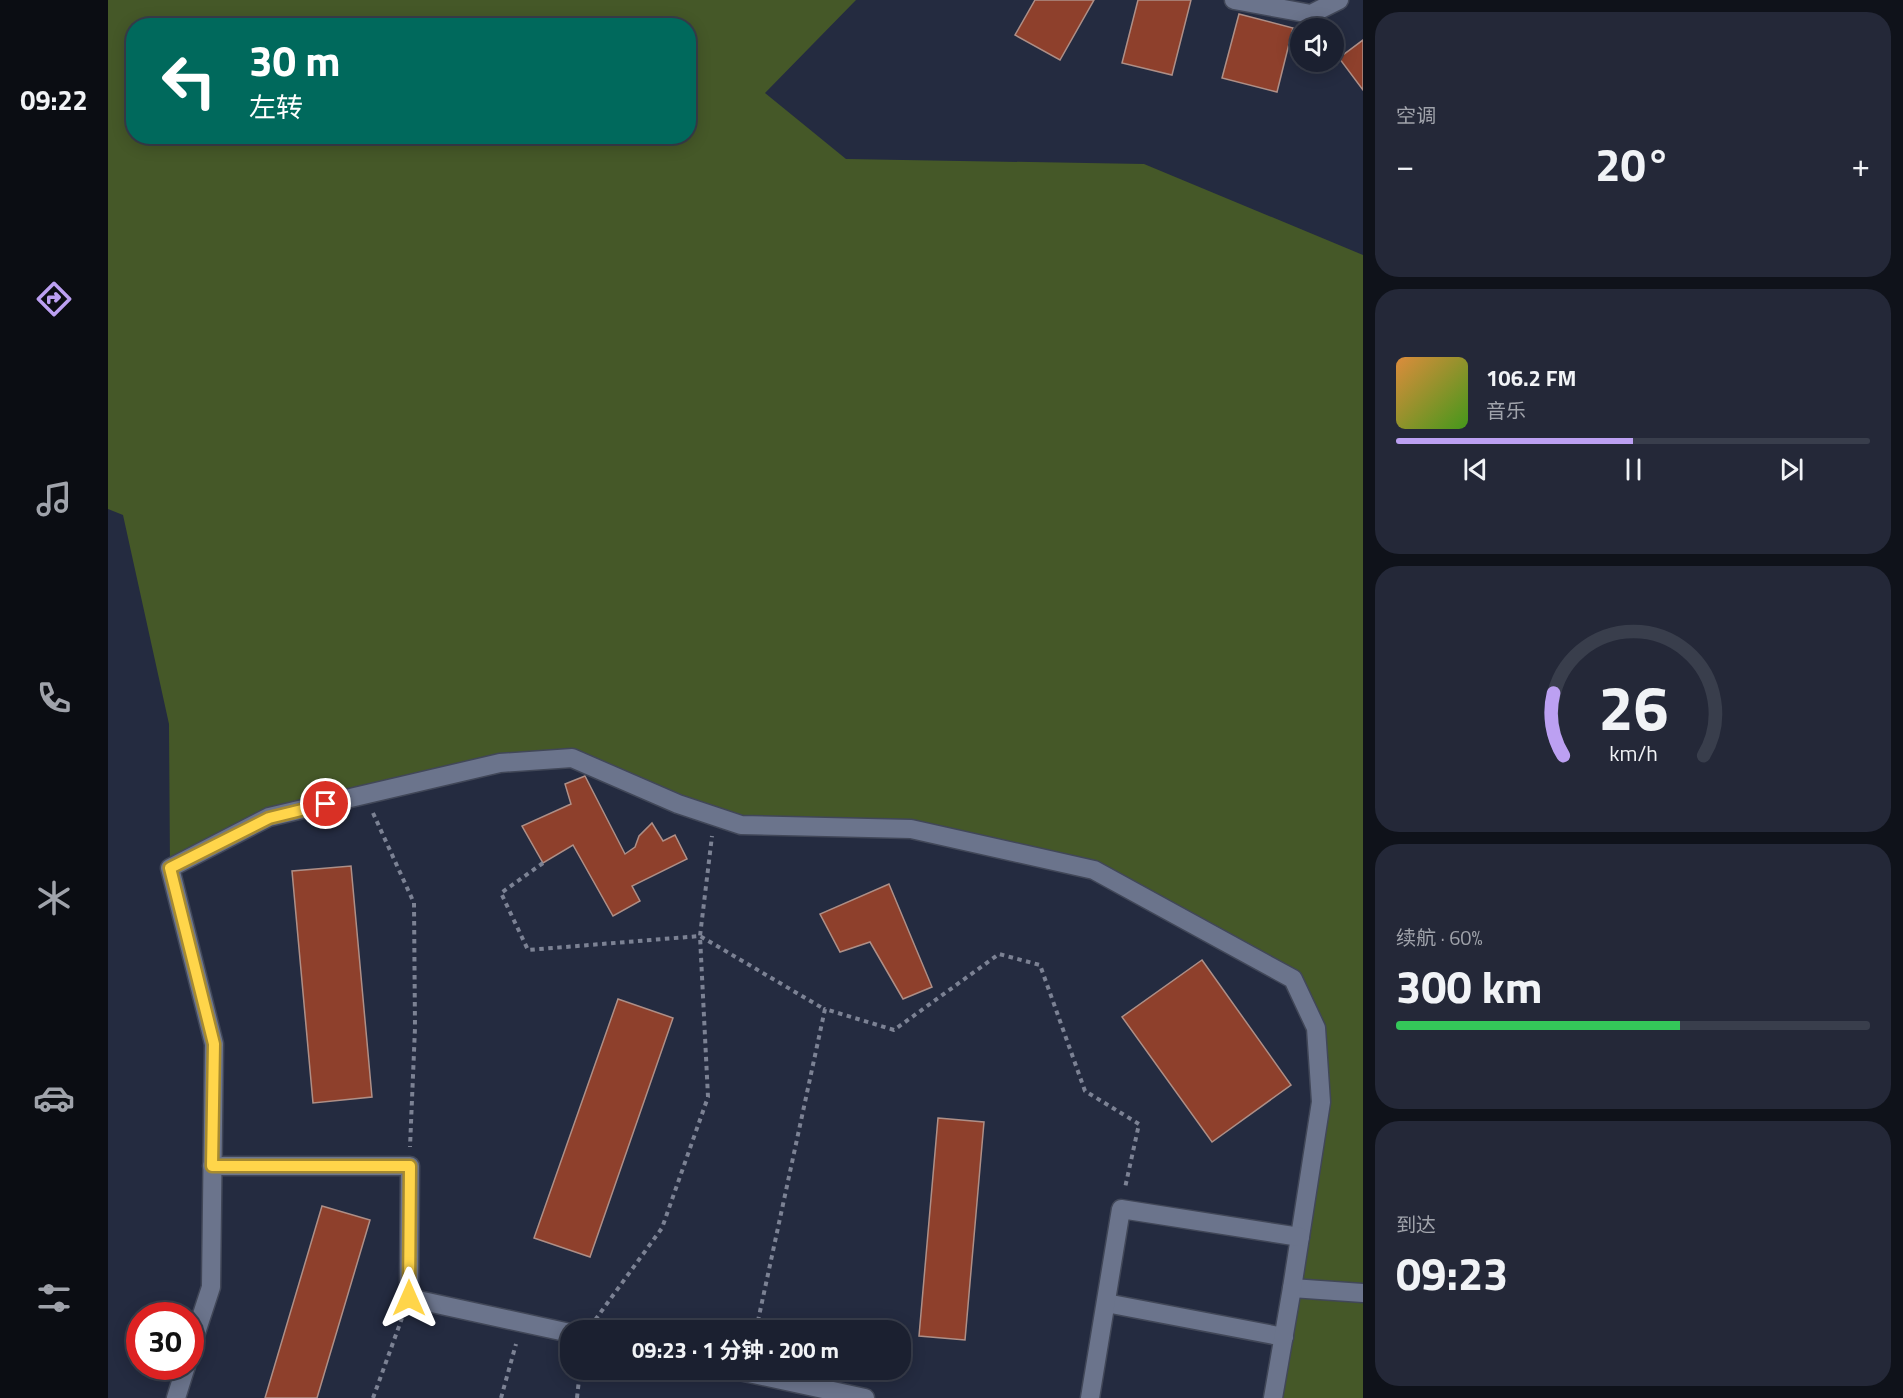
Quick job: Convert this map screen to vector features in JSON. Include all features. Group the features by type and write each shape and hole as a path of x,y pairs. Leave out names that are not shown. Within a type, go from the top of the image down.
{"street":[{"path":"1234,0 1311,15 1339,0"},
{"path":"204,1308 211,1287 214,1044 170,868 269,818 500,763 572,758 678,804 741,825 911,829 1094,870 1293,979 1316,1028 1321,1102 1273,1398"},
{"path":"212,1166 410,1166 409,1298 560,1331"},
{"path":"1090,1398 1121,1209 1300,1237"},
{"path":"1292,1288 1363,1293"},
{"path":"1106,1303 1284,1337"},
{"path":"176,1398 182,1380"},
{"path":"781,1380 865,1398"}],"path":[{"path":"364,795 414,903 415,1028 410,1166"},
{"path":"595,1320 662,1228 708,1098 700,936 714,816"},
{"path":"543,862 501,893 528,950 700,936 825,1009 894,1030 999,954 1040,965 1084,1091 1139,1124 1121,1209"},
{"path":"758,1320 825,1009"},
{"path":"374,1398 409,1298"},
{"path":"501,1398 523,1323"},
{"path":"577,1398 579,1380"}],"green space":[{"path":"108,0 856,0 765,93 846,159 1144,164 1363,255 1363,1398 1273,1398 1321,1102 1316,1028 1293,979 1094,870 911,829 741,825 572,758 269,817 170,868 169,724 123,515 108,509"}],"building":[{"path":"1035,0 1094,0 1060,60 1015,35"},
{"path":"1138,0 1191,0 1172,75 1122,63"},
{"path":"1239,14 1290,27 1290,40 1277,92 1222,78"},
{"path":"1363,40 1363,90 1344,65 1344,54"},
{"path":"585,776 625,854 635,847 639,836 652,823 663,841 675,835 687,859 632,886 640,901 613,916 573,845 543,863 522,826 571,804 565,784"},
{"path":"351,866 372,1097 313,1103 292,871"},
{"path":"889,884 932,987 903,999 870,942 840,952 820,914"},
{"path":"1202,960 1291,1085 1212,1142 1122,1017"},
{"path":"618,999 673,1018 590,1257 534,1238"},
{"path":"938,1118 984,1122 965,1340 919,1336"},
{"path":"322,1206 370,1220 317,1398 265,1398"}],"route":[{"path":"326,804 269,818 170,868 214,1044 212,1166 410,1166 409,1298"}]}
